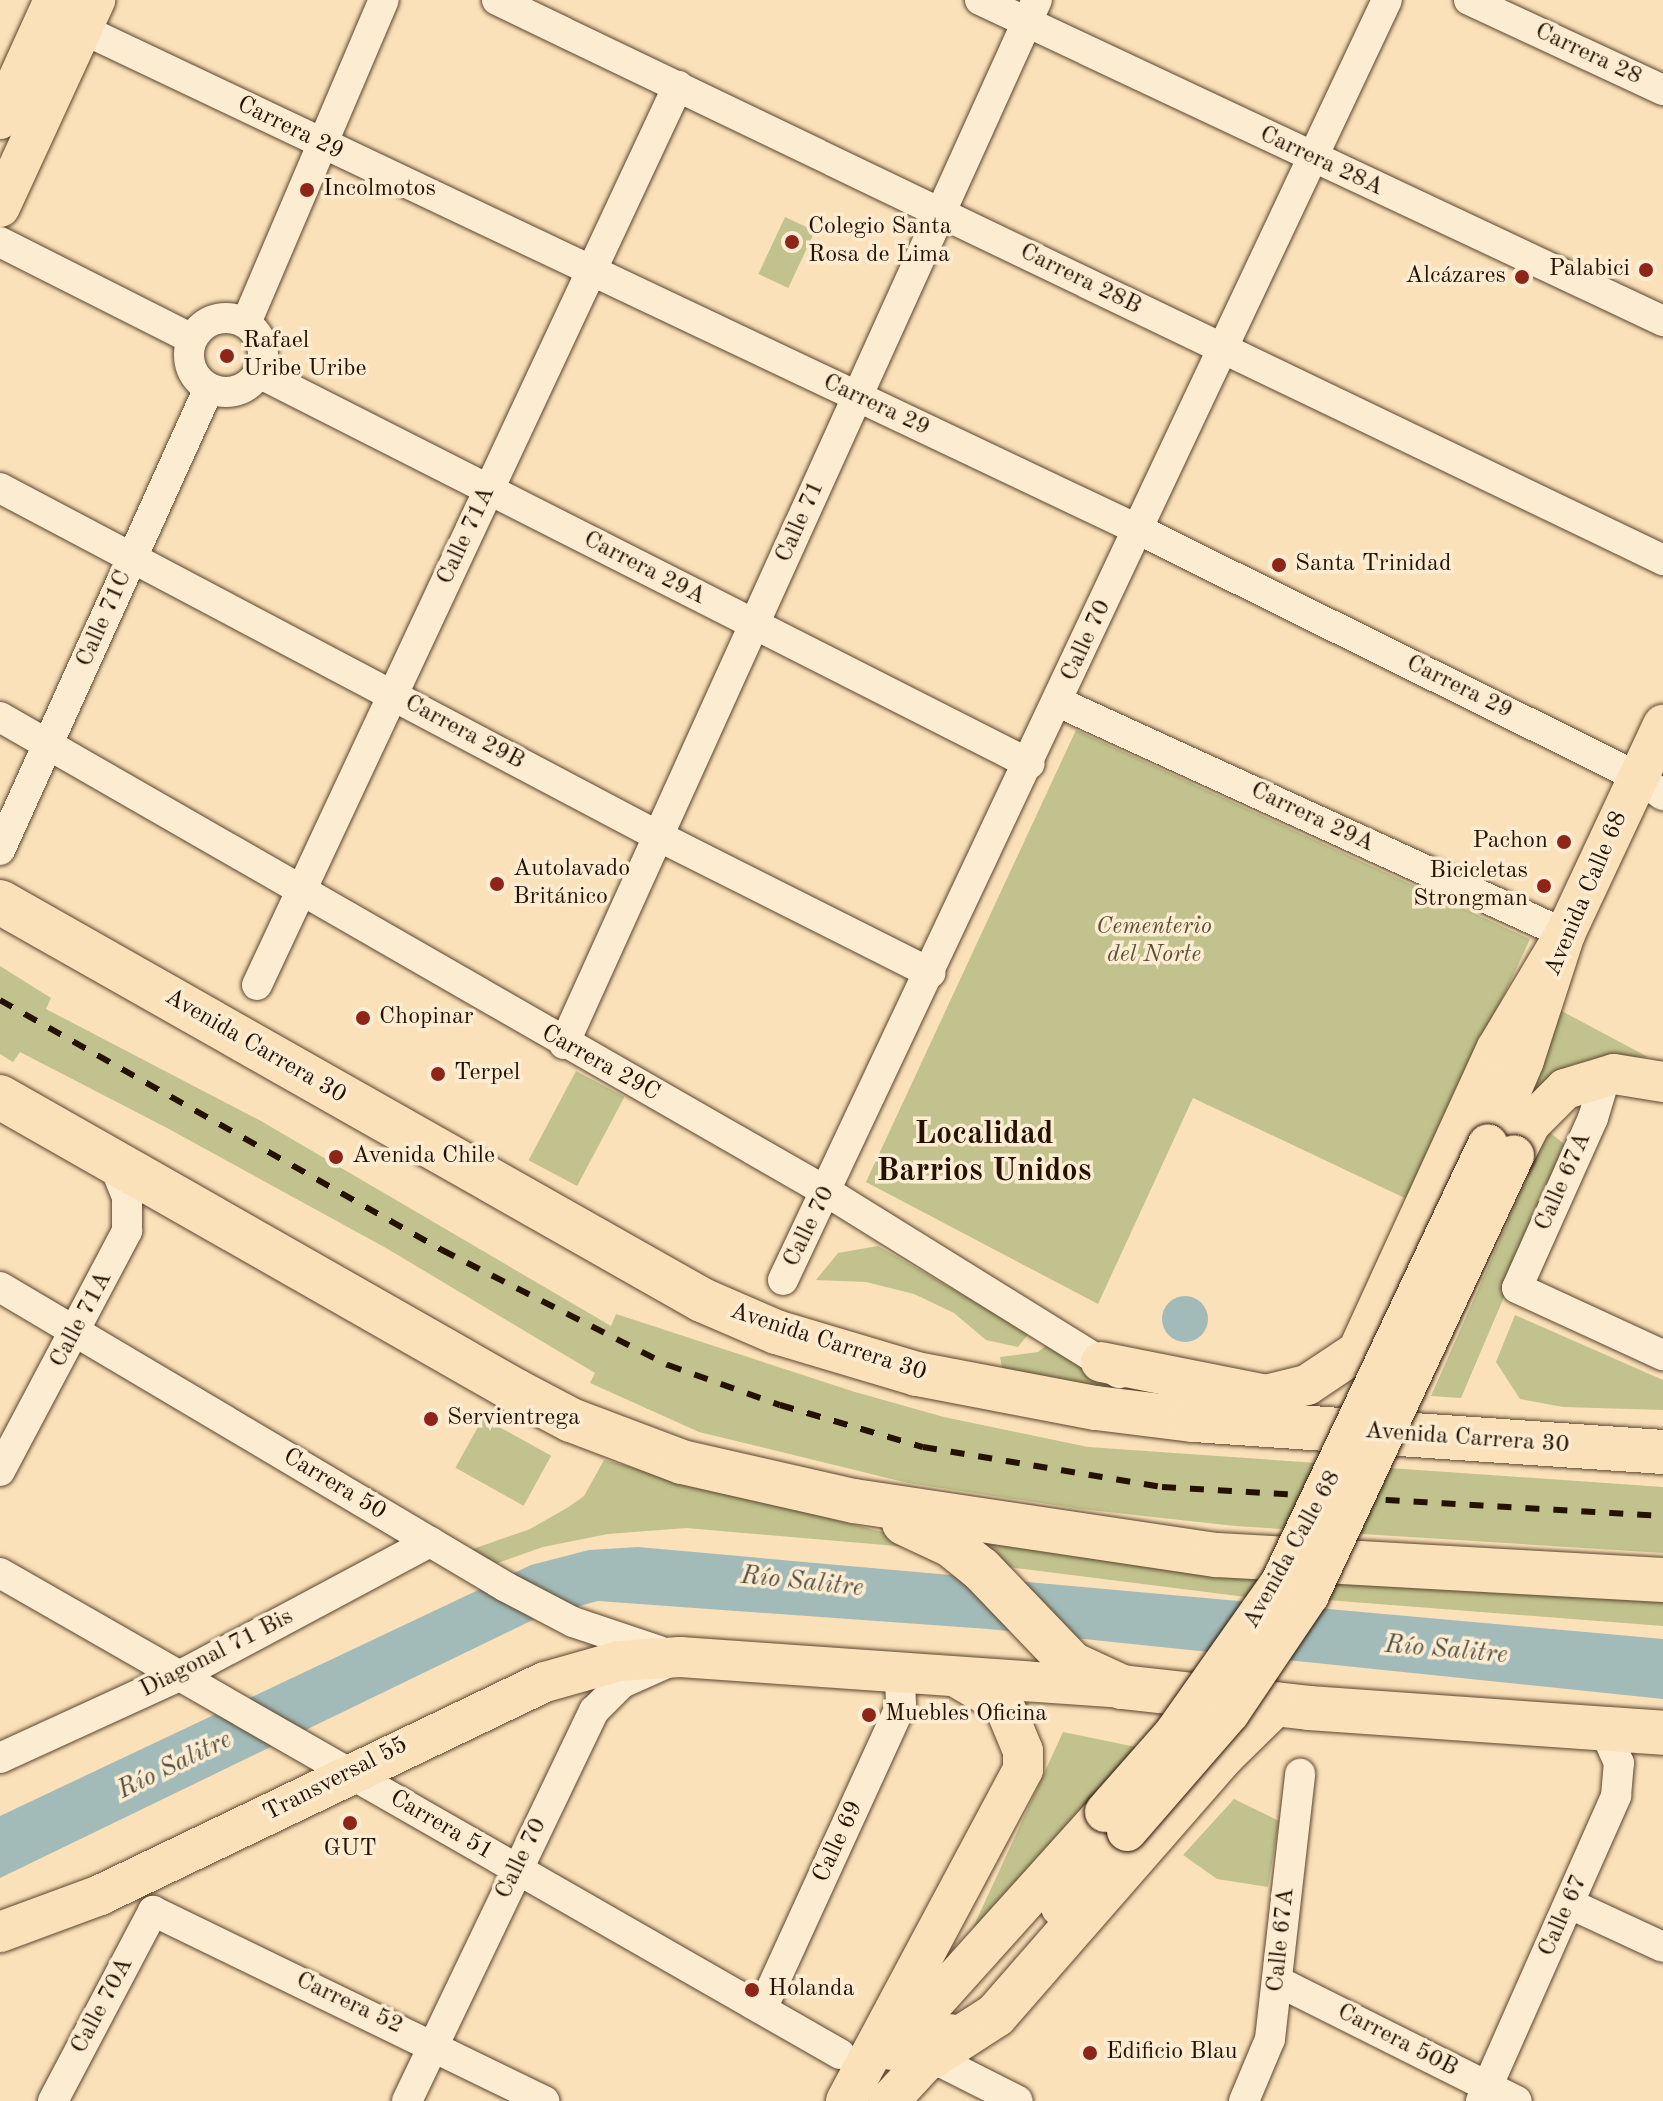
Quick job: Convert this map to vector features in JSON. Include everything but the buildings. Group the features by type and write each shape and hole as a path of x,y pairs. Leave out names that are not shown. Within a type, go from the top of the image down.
{"highway":[{"name":"Avenida Carrera 30","path":"0,902 724,1311 917,1374 1020,1396 1194,1420 1663,1452"},
{"path":"0,1097 571,1420 682,1462 854,1501 1217,1555 1663,1580"},
{"path":"854,1501 933,1535 981,1569 1058,1652 1089,1675 1122,1687 1275,1704 1663,1733"},
{"path":"931,2057 996,2015 1222,1756 1275,1704"}],"main road":[{"path":"0,119 63,7"},
{"path":"0,207 63,7"},
{"name":"Avenida Calle 68","path":"889,2101 931,2057 1116,1822 1281,1582 1511,1141 1524,1060 1565,934 1650,786 1663,725"},
{"path":"1101,1362 1266,1395 1307,1385 1350,1359 1368,1336 1497,1048 1565,934"},
{"path":"1511,1141 1565,1089 1606,1075 1637,1074 1663,1082"},
{"path":"680,1657 1122,1687"},
{"name":"Transversal 55","path":"0,1932 89,1900 338,1767 564,1675 619,1661 680,1657"},
{"path":"846,2101 1023,1769 1023,1751 1004,1705 947,1673"},
{"name":"Avenida Calle 68","path":"846,2101 1116,1822"}],"street":[{"path":"246,323 384,0"},
{"name":"Carrera 28B","path":"497,0 534,8 678,86 1663,560"},
{"name":"Carrera 28A","path":"980,0 1032,11 1312,159 1663,321"},
{"name":"Calle 70","path":"783,1280 1030,764 1387,0"},
{"name":"Carrera 28","path":"1469,0 1663,90"},
{"name":"Carrera 29","path":"63,7 320,144 1139,530 1650,786"},
{"name":"Calle 71","path":"564,1044 1032,11"},
{"name":"Calle 71A","path":"257,985 678,86"},
{"path":"0,242 192,339"},
{"path":"215,318 246,323 263,346 259,373 237,391 209,388 191,367 192,339 215,318"},
{"name":"Carrera 29A","path":"259,373 1030,764"},
{"name":"Calle 71C","path":"0,850 209,388"},
{"name":"Carrera 29B","path":"0,488 658,836 930,973"},
{"name":"Carrera 29A","path":"1058,702 1565,934"},
{"name":"Carrera 29C","path":"0,717 564,1044 827,1192 1194,1420"},
{"name":"Calle 67A","path":"1606,1075 1593,1118 1517,1288 1663,1355"},
{"name":"Calle 71A","path":"0,1471 77,1331 127,1231 127,1197 113,1162"},
{"name":"Carrera 50","path":"0,1287 468,1565 573,1622 680,1657"},
{"name":"Diagonal 71 Bis","path":"0,1758 186,1680 430,1542"},
{"name":"Carrera 51","path":"0,1573 840,2054"},
{"name":"Calle 70","path":"407,2101 600,1701 622,1683 680,1657"},
{"name":"Calle 69","path":"762,2009 901,1705 900,1671"},
{"name":"Calle 67","path":"1484,2094 1570,1904 1621,1779 1603,1727"},
{"name":"Calle 67A","path":"1244,2101 1270,2039 1300,1774"},
{"path":"1570,1904 1663,1947"},
{"name":"Carrera 52","path":"153,1911 434,2044 544,2101"},
{"name":"Calle 70A","path":"53,2101 153,1911"},
{"name":"Carrera 50B","path":"1277,1981 1484,2094 1517,2101"},
{"path":"931,2057 1018,2101"}],"green space":[{"path":"785,217 815,231 788,288 758,274"},
{"name":"Cementerio del Norte","path":"1076,730 1530,939 1409,1200 1193,1098 1098,1304 866,1182"},
{"path":"0,966 51,998 46,1009 261,1121 611,1326 616,1314 855,1392 944,1417 1088,1447 1663,1487 1663,1553 1235,1526 1080,1509 908,1483 699,1432 590,1383 595,1373 386,1248 167,1128 20,1052 13,1062 0,1054"},
{"path":"1556,1008 1648,1057 1605,1057 1574,1064 1546,1080 1522,1109"},
{"path":"576,1071 625,1097 577,1186 529,1160"},
{"path":"1548,1131 1568,1147 1461,1398 1431,1396"},
{"path":"878,1246 1029,1333 1018,1347 986,1340 954,1313 914,1294 866,1282 816,1280 838,1253"},
{"path":"1515,1315 1663,1380 1663,1410 1563,1407 1520,1399 1496,1362"},
{"path":"1052,1341 1136,1395 1003,1373 1000,1357 1038,1352"},
{"path":"483,1418 551,1456 524,1506 455,1468"},
{"path":"604,1460 921,1542 920,1548 686,1528 608,1534 543,1547 492,1565 467,1551 530,1529 567,1508 584,1496"},
{"path":"969,1540 1266,1576 1254,1598 1000,1566"},
{"path":"1336,1579 1663,1597 1663,1626 1327,1600"},
{"path":"1063,1732 1136,1747 966,1943"},
{"path":"1234,1799 1279,1821 1268,1887 1217,1879 1183,1855"}],"water":[{"path":"1185,1296 1202,1302 1208,1319 1202,1336 1185,1342 1168,1336 1162,1319 1168,1302"},
{"name":"Río Salitre","path":"638,1547 1663,1639 1663,1699 988,1629 598,1601 539,1617 0,1878 0,1816 531,1565 589,1550"}],"railway":[{"path":"0,1000 442,1250 668,1365 780,1405 923,1447 1162,1487 1663,1516"}],"place":[{"name":"Incolmotos","path":"307,190"},
{"name":"Colegio Santa Rosa de Lima","path":"792,242"},
{"name":"Palabici","path":"1646,270"},
{"name":"Alcázares","path":"1522,277"},
{"name":"Rafael Uribe Uribe","path":"227,356"},
{"name":"Santa Trinidad","path":"1279,565"},
{"name":"Pachon","path":"1564,842"},
{"name":"Autolavado Británico","path":"497,884"},
{"name":"Bicicletas Strongman","path":"1544,886"},
{"name":"Chopinar","path":"363,1018"},
{"name":"Terpel","path":"438,1074"},
{"name":"Avenida Chile","path":"336,1157"},
{"name":"Servientrega","path":"431,1419"},
{"name":"Muebles Oficina","path":"869,1715"},
{"name":"GUT","path":"350,1823"},
{"name":"Holanda","path":"752,1990"},
{"name":"Edificio Blau","path":"1090,2053"}],"district":[{"name":"Localidad Barrios Unidos","path":"984,1154"}]}
